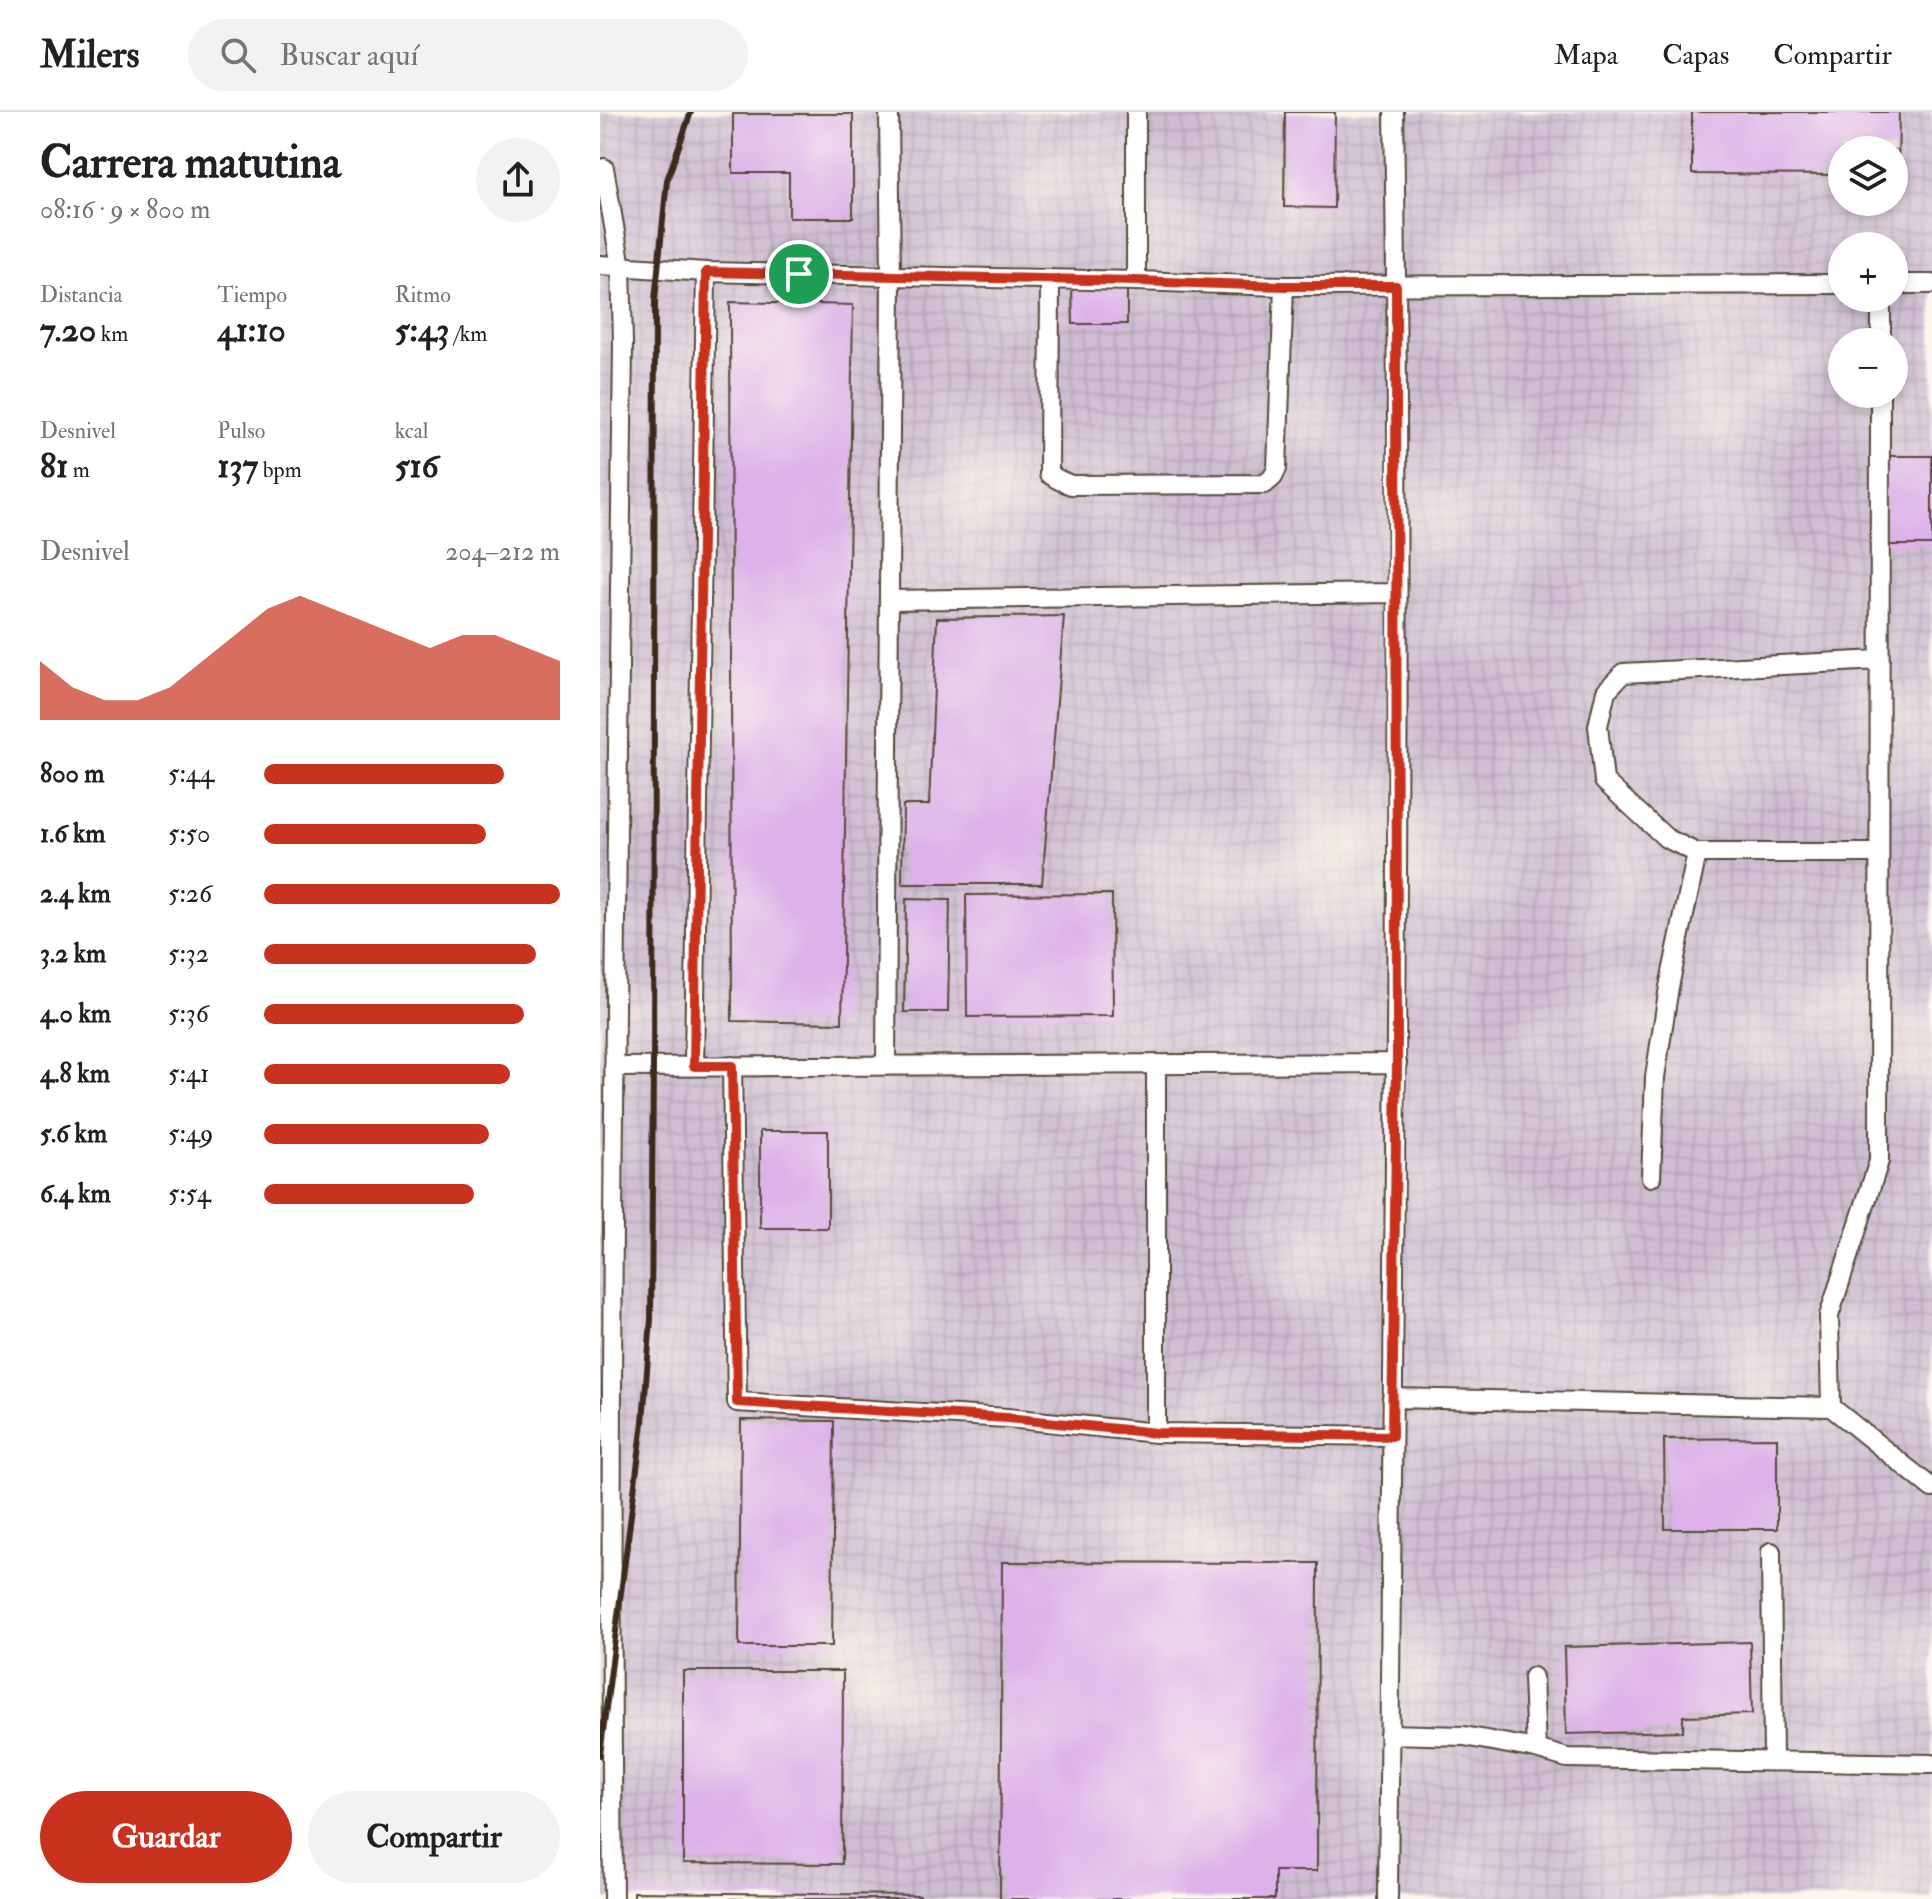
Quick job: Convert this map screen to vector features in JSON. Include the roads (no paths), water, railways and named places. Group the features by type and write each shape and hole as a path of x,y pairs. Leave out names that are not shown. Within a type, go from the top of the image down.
{"lane":[{"path":"1136,112 1136,281"},
{"path":"1388,1899 1397,1063 1394,112"},
{"path":"886,1065 891,276 889,116"},
{"path":"604,168 621,267 623,357 614,1067 613,1899"},
{"path":"600,265 706,272 1284,286 1828,284"},
{"path":"694,1066 706,272"},
{"path":"1050,279 1049,474 1071,485 1265,484 1273,477 1277,468 1284,286"},
{"path":"1908,284 1932,284"},
{"path":"1831,1407 1829,1316 1879,1161 1880,408"},
{"path":"889,600 1396,593"},
{"path":"1879,853 1697,853 1666,838 1604,781 1598,726 1606,691 1623,673 1880,660"},
{"path":"1651,1177 1655,1077 1669,987 1697,853"},
{"path":"614,1067 1397,1063"},
{"path":"1156,1064 1156,1433"},
{"path":"732,1066 737,1402 1007,1418 1156,1433 1392,1436"},
{"path":"1392,1398 1831,1407 1932,1488"},
{"path":"1771,1552 1773,1761"},
{"path":"1533,1677 1536,1749"},
{"path":"1389,1734 1464,1736 1567,1758 1932,1764"}],"railway":[{"path":"600,1755 643,1422 651,1319 655,300 667,180 691,112"}]}
